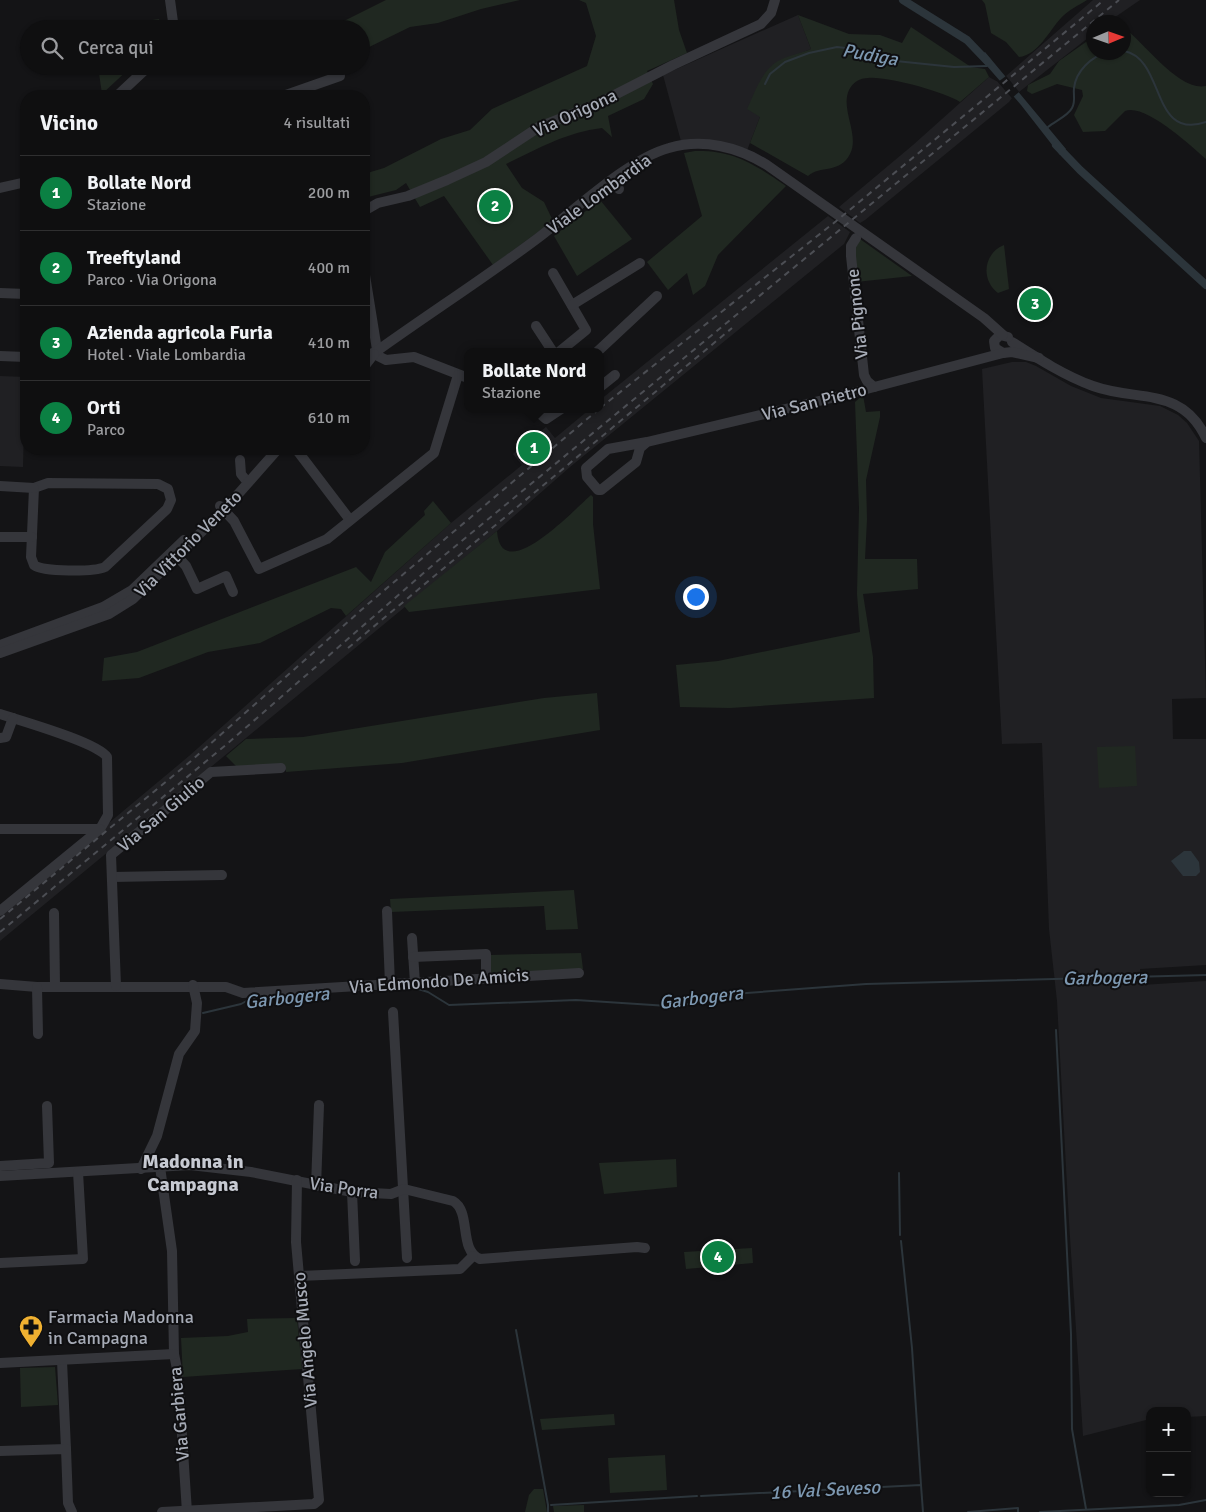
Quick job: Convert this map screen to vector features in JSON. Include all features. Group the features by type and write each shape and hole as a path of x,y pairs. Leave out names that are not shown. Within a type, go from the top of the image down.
{"street":[{"path":"170,0 173,20"},
{"name":"Via Origona","path":"370,208 378,203 408,196 463,173 486,162 539,127 594,105 673,64 761,24 771,13 775,0"},
{"path":"123,90 139,75"},
{"path":"300,90 340,76"},
{"name":"Viale Lombardia","path":"376,351 526,247 646,156 676,146 712,144 746,153 792,181 984,318 997,340"},
{"path":"613,180 619,189"},
{"path":"0,188 20,183"},
{"name":"Via Pignone","path":"856,238 852,246 851,256 864,375 867,381 874,387"},
{"path":"572,305 640,263"},
{"path":"552,273 586,330 564,348"},
{"path":"0,293 20,294"},
{"path":"603,348 656,296"},
{"path":"222,508 241,533 259,570 327,539 434,453 463,377 414,357 381,359 376,351 370,310"},
{"path":"536,326 550,348"},
{"path":"980,360 997,340 1009,337 1012,342 1039,358 1094,386 1123,394 1151,396 1174,403 1190,415 1206,438"},
{"path":"997,340 996,350 1039,358"},
{"path":"1005,352 1011,348 1012,342"},
{"path":"370,354 376,351"},
{"path":"370,359 376,351"},
{"name":"Via San Pietro","path":"647,442 640,448 636,462 601,490 598,490 587,477 586,468 608,449 647,442 874,387 1005,352"},
{"path":"0,356 20,357"},
{"path":"604,384 615,375"},
{"path":"539,413 546,419 555,413"},
{"name":"Via Vittorio Veneto","path":"222,508 265,455"},
{"name":"Via Vittorio Veneto","path":"0,644 103,607 132,590 175,553 222,508 272,455"},
{"path":"301,455 350,520"},
{"path":"240,460 241,474 245,479"},
{"path":"0,486 34,488 48,483 158,484 168,489 171,500 166,509 109,564 96,571 38,568 32,561 34,488"},
{"path":"0,536 32,537"},
{"path":"175,553 186,566 197,588 226,576 233,592"},
{"name":"Via Vittorio Veneto","path":"0,653 88,622 116,610 142,593 175,553"},
{"path":"0,714 99,748 107,756 108,815 100,829 0,911"},
{"path":"0,738 6,738 13,718"},
{"name":"Via San Giulio","path":"116,986 111,855 211,772 281,768"},
{"path":"0,829 100,829"},
{"path":"112,877 222,875"},
{"path":"387,912 390,984"},
{"path":"54,913 54,986"},
{"path":"412,938 415,983"},
{"path":"413,957 486,954 486,978"},
{"name":"Via Edmondo De Amicis","path":"0,984 37,986 226,986 243,993 579,972"},
{"path":"141,1169 160,1127 179,1054 195,1031 197,1003 192,985"},
{"path":"37,986 38,1034"},
{"path":"393,1012 407,1258"},
{"path":"316,1186 319,1105"},
{"path":"0,1166 50,1163 47,1106"},
{"name":"Via Porra","path":"0,1176 141,1169 173,1165 213,1167 297,1180 316,1186 352,1192 391,1194 404,1189 456,1203 473,1256"},
{"name":"Via Garbiera","path":"160,1167 174,1273 174,1354 178,1374 187,1511"},
{"path":"0,1263 83,1259 78,1172"},
{"name":"Via Angelo Musco","path":"187,1511 314,1504 319,1500 295,1211 297,1180"},
{"path":"352,1192 355,1261"},
{"path":"300,1276 460,1269 473,1256 485,1260 637,1247 645,1248"},
{"path":"0,1363 174,1354"},
{"path":"62,1361 68,1503 72,1512"},
{"path":"0,1451 66,1449"},
{"path":"162,1512 187,1511"}],"shaded area":[{"path":"386,0 520,0 481,9 438,23 410,27 370,47 370,20 346,20"},
{"path":"579,0 674,0 679,30 687,53 647,71 653,84 644,99 608,116 612,137 602,128 577,133 506,164 522,188 544,202 553,221 493,265 444,196 420,207 406,183 396,190 370,196 370,172 384,168 441,139 470,130 492,109 587,66 596,36 586,3"},
{"path":"982,0 1087,0 1064,15 1043,42 1032,52 1019,57 1006,42 991,33 985,4"},
{"path":"1093,0 1140,0 1118,15 1086,15 1086,39 1019,92 1006,76"},
{"path":"798,15 811,49 776,63 760,117 746,153 682,145 663,75"},
{"path":"798,15 849,34 880,35 902,43 911,27 971,67 985,69 989,77 960,102 916,85 902,82 877,78 865,78 857,81 849,90 847,97 853,139 850,154 841,164 808,176 750,143 760,117 747,109 768,69 784,58 811,49"},
{"path":"1131,34 1173,74 1196,86 1206,86 1206,159 1167,127 1144,113 1134,110 1125,111 1105,131 1083,132 1074,115 1083,96 1082,90 1057,84 1032,94 1027,91 1028,85 1050,74 1059,61 1086,42 1086,60 1131,60"},
{"path":"985,52 1066,149 1060,155 1021,105 979,57"},
{"path":"99,75 122,75 106,90 101,90"},
{"path":"989,77 998,82 1012,98 1009,102 865,220 860,223 839,207 913,145"},
{"path":"695,151 722,153 744,160 786,186 718,255 705,286 693,295 687,273 668,290 647,262 702,216 684,153"},
{"path":"600,200 632,239 577,276 554,236"},
{"path":"828,216 850,232 844,244 570,467 497,531 0,941 0,914 189,756 451,523 522,465 513,454 546,427 555,438 585,413 604,413 604,397"},
{"path":"860,239 912,276 856,282 855,249"},
{"path":"1004,245 1009,289 998,293 989,281 987,267 992,254"},
{"path":"1012,362 1026,362 1071,386 1101,398 1160,406 1178,415 1187,423 1199,441 1206,698 1172,699 1173,739 1206,739 1206,965 1140,969 1141,985 1206,981 1206,1416 1191,1417 1191,1407 1146,1407 1146,1420 1083,1436 1057,1001 1049,929 1042,743 1002,744 982,369"},
{"path":"0,376 20,377 20,455 23,455 23,467 0,466"},
{"path":"863,395 866,412 880,411 866,480 865,559 917,559 918,589 863,594 873,657 874,698 730,708 680,707 676,665 718,661 860,632 857,594 859,508 855,402"},
{"path":"591,495 593,497 593,524 600,589 409,612 404,606 497,531 501,546 511,552 524,549 555,528"},
{"path":"433,501 451,523 346,616 341,609 331,608 260,643 208,652 139,678 102,681 104,658 137,652 356,567 371,582 385,552 425,515 424,511"},
{"path":"597,693 600,730 402,763 286,772 285,765 237,767 226,756 246,739 303,737 544,698"},
{"path":"1135,746 1137,786 1099,788 1097,747"},
{"path":"1184,851 1191,851 1199,862 1200,872 1196,876 1183,876 1171,861"},
{"path":"574,890 578,929 546,930 544,906 391,912 390,899"},
{"path":"581,953 583,969 491,974 490,955"},
{"path":"676,1159 677,1187 604,1194 599,1163"},
{"path":"752,1248 753,1263 686,1269 684,1252"},
{"path":"297,1318 302,1369 183,1377 181,1338 228,1336 248,1332 247,1319"},
{"path":"55,1367 58,1405 21,1407 20,1368"},
{"path":"614,1414 615,1425 542,1430 540,1419"},
{"path":"665,1455 667,1490 610,1493 608,1458"},
{"path":"534,1489 543,1489 547,1512 525,1512 529,1495"},
{"path":"584,1505 584,1512 554,1512 553,1506"}],"pier":[{"path":"1006,76 1019,92 1012,98 998,82"}],"waterway":[{"path":"903,0 967,40 988,62"},
{"name":"Pudiga","path":"765,84 770,74 785,62 809,53 837,47 863,50 886,60 954,67 987,66"},
{"name":"Pudiga","path":"1131,54 1137,57 1147,68 1160,97 1175,120 1188,125 1206,122"},
{"name":"Pudiga","path":"1048,127 1072,108 1075,82 1081,70 1091,60"},
{"path":"1056,145 1080,170 1206,285"},
{"name":"Garbogera","path":"415,988 428,992 449,1005 576,1000 668,1006 689,1004 733,994 866,984 1206,975"},
{"name":"Garbogera","path":"203,1013 241,1004 250,999 288,995"},
{"path":"1056,1030 1071,1334 1072,1429 1086,1509"},
{"path":"899,1173 900,1235"},
{"path":"901,1241 912,1348 921,1485"},
{"name":"16 Val Seveso","path":"516,1330 548,1505"},
{"name":"16 Val Seveso","path":"701,1496 921,1485 923,1512"},
{"name":"16 Val Seveso","path":"551,1505 697,1496"},
{"name":"16 Val Seveso","path":"1040,1512 1179,1505 1206,1500"},
{"name":"16 Val Seveso","path":"548,1505 548,1512"},
{"name":"16 Val Seveso","path":"968,1512 1018,1508 1018,1512"}],"railway":[{"path":"604,405 835,222 1104,0"},
{"path":"0,932 227,744 441,558 1119,0"},
{"path":"348,648 732,328"},
{"path":"0,919 191,761 368,604 594,413"}],"place":[{"name":"Treeftyland","path":"495,206"},
{"name":"Azienda agricola Furia","path":"1035,304"},
{"name":"Bollate Nord","path":"534,448"},
{"name":"Orti","path":"718,1257"},
{"name":"Farmacia Madonna in Campagna","path":"31,1348"}],"district":[{"name":"Madonna in Campagna","path":"193,1172"}]}
